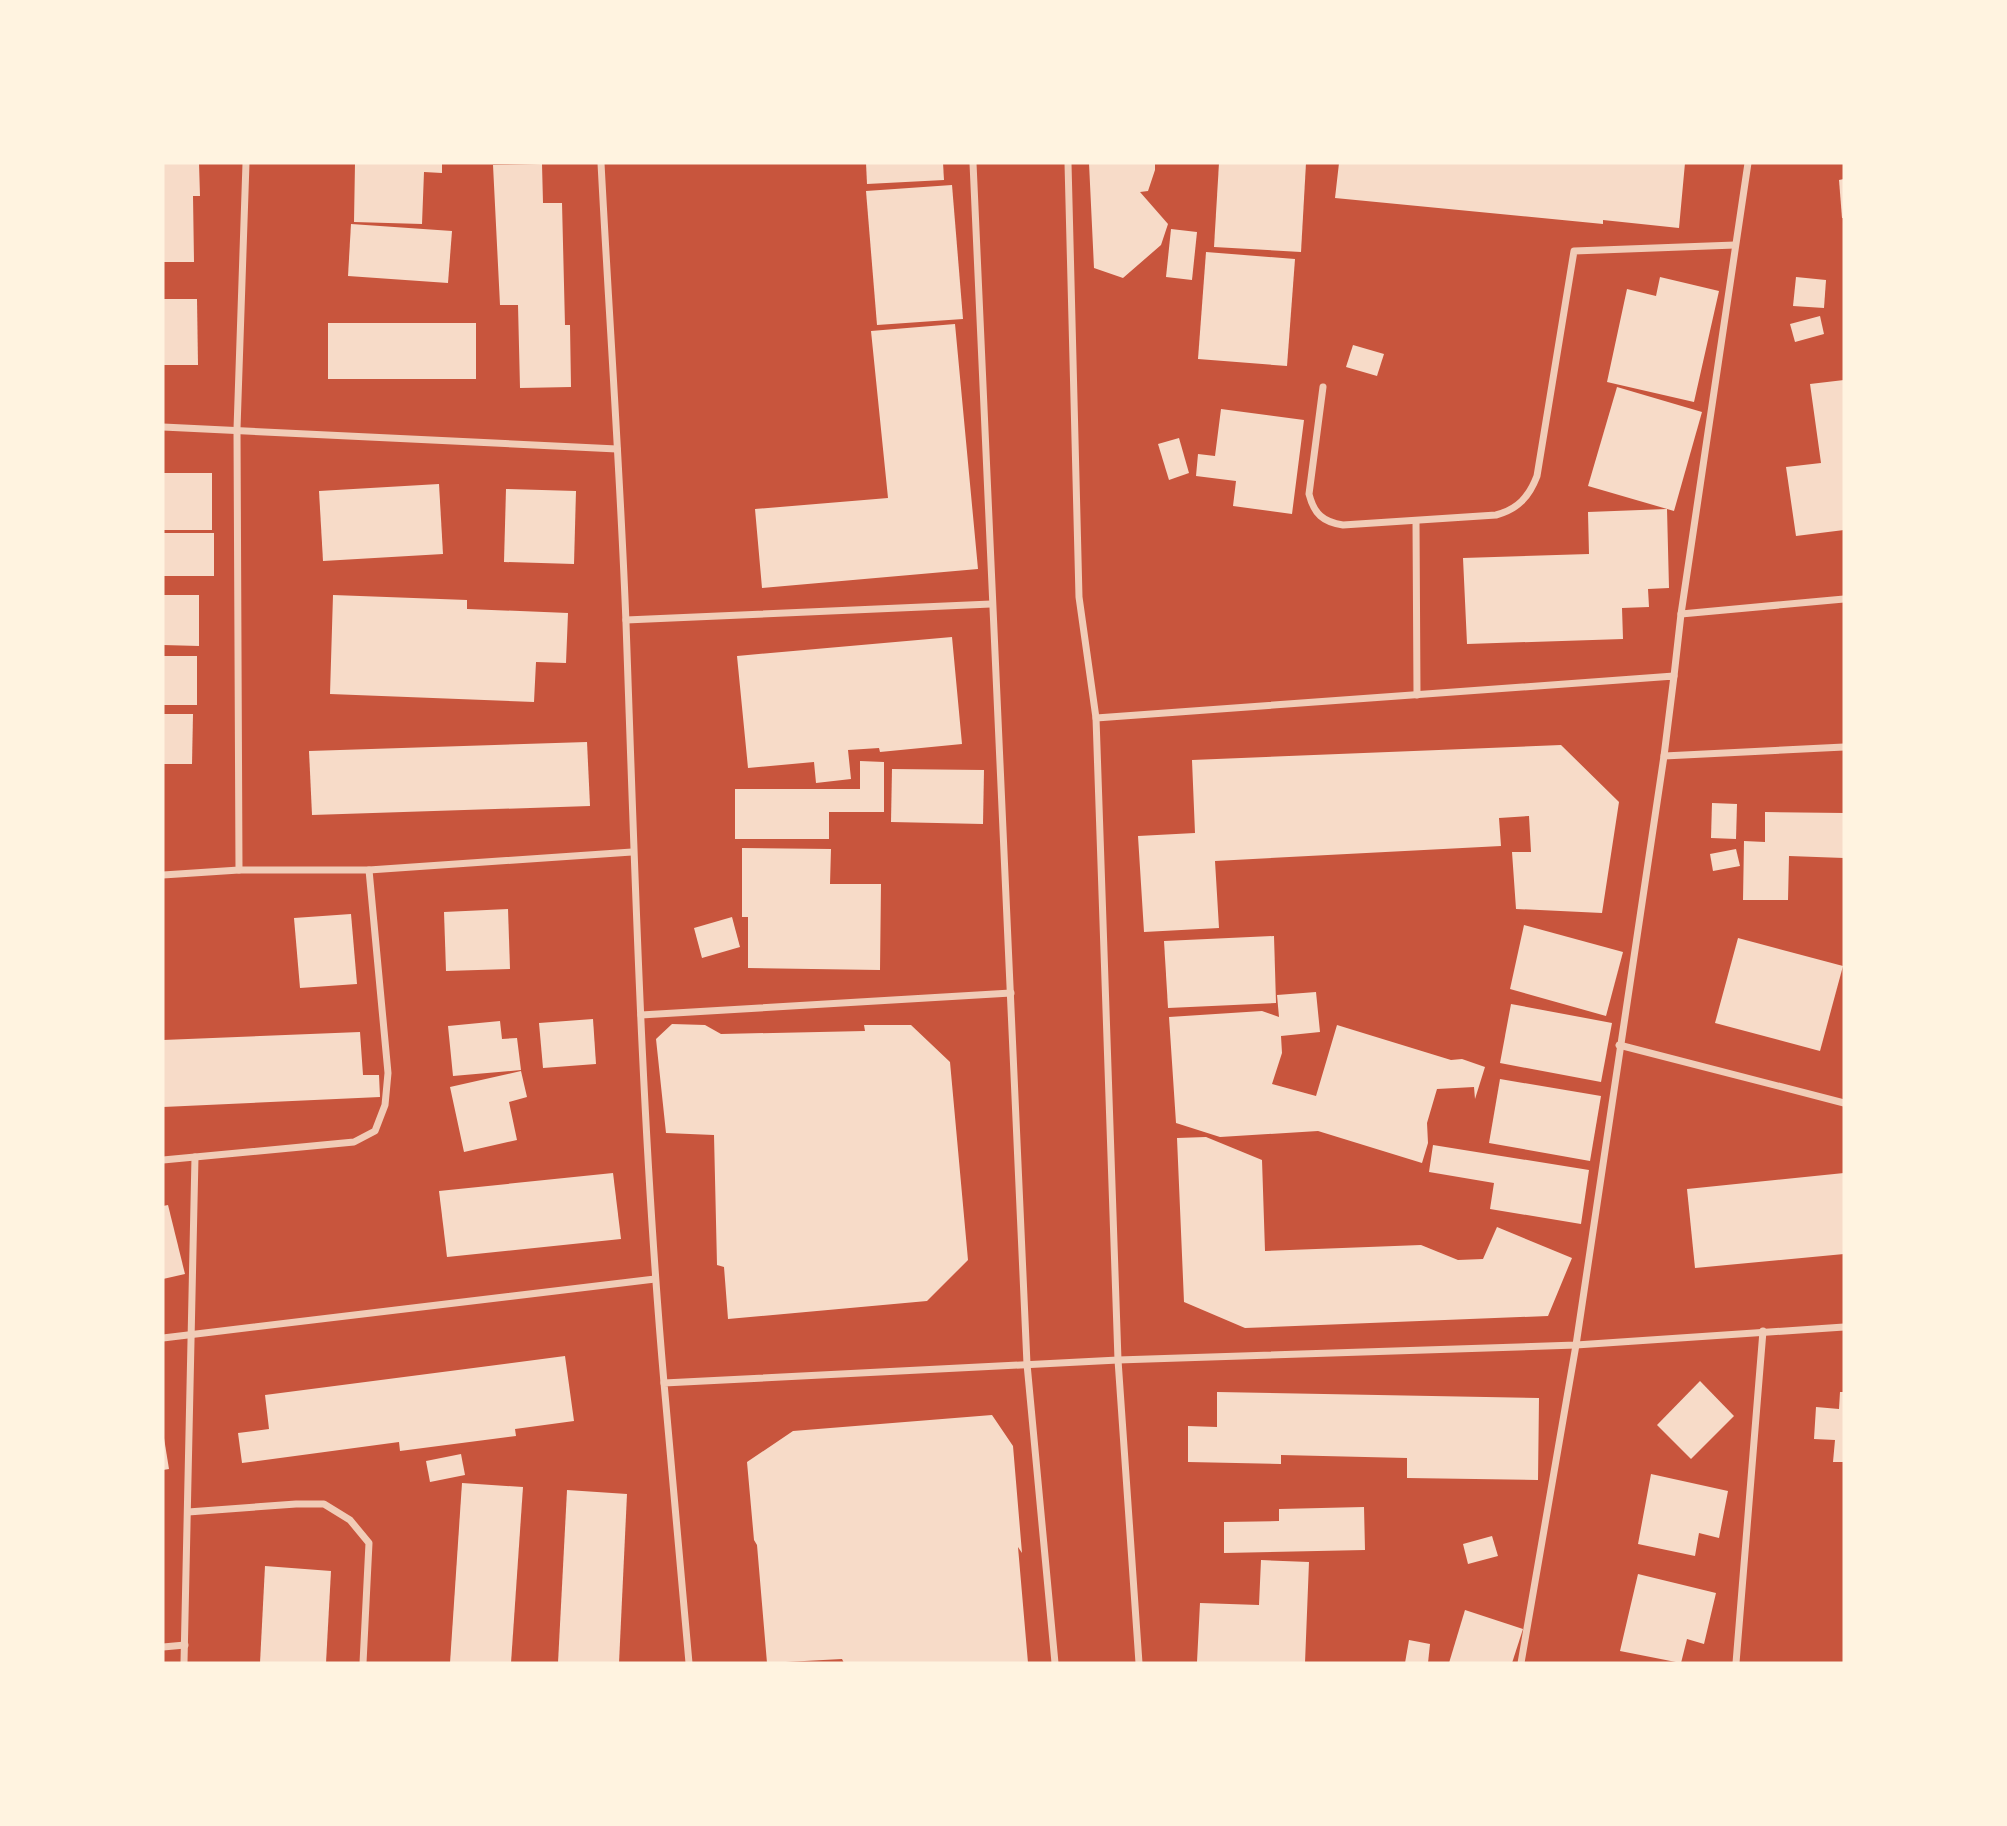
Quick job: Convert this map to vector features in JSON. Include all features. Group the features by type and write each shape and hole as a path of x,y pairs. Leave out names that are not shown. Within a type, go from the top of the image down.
{"street":[{"path":"239,870 237,429 246,163"},
{"path":"601,163 626,620 632,852 655,1279 689,1663"},
{"path":"973,163 1027,1364 1055,1663"},
{"path":"1068,163 1079,597 1096,718 1118,1360 1139,1663"},
{"path":"1521,1663 1576,1346 1664,756 1681,614 1748,163"},
{"path":"1323,387 1309,494 1312,506 1320,517 1343,526 1496,515 1511,511 1532,491 1537,476 1574,251 1735,245"},
{"path":"163,427 617,449"},
{"path":"1416,521 1417,695"},
{"path":"1681,614 1844,599"},
{"path":"626,620 992,604"},
{"path":"1096,718 1674,676"},
{"path":"1664,756 1844,747"},
{"path":"163,875 239,870 369,870 632,852"},
{"path":"163,1160 354,1142 375,1131 385,1105 388,1073 369,870"},
{"path":"641,1015 1011,993"},
{"path":"1619,1045 1844,1103"},
{"path":"184,1663 195,1157"},
{"path":"163,1338 655,1279"},
{"path":"664,1383 1118,1360 1576,1346 1844,1327"},
{"path":"1736,1663 1763,1331"},
{"path":"188,1512 324,1504 350,1520 369,1543 363,1663"},
{"path":"163,1647 185,1645"}],"building":[{"path":"163,163 199,163 200,196 193,196 194,262 163,262"},
{"path":"355,163 442,163 442,173 424,172 422,224 354,222"},
{"path":"866,163 943,163 944,180 867,184"},
{"path":"1089,163 1155,163 1148,191 1140,192 1168,224 1161,245 1123,278 1094,268"},
{"path":"1219,163 1306,163 1301,252 1214,247"},
{"path":"1339,163 1685,163 1679,228 1603,220 1603,224 1335,198"},
{"path":"542,164 543,203 562,203 565,325 570,325 571,387 520,388 518,305 500,305 493,165"},
{"path":"1844,179 1844,218 1842,218 1839,180"},
{"path":"952,185 963,319 877,325 866,191"},
{"path":"351,224 452,231 448,283 348,276"},
{"path":"1171,229 1197,232 1192,280 1166,277"},
{"path":"1206,252 1295,259 1287,366 1198,359"},
{"path":"1660,277 1719,291 1694,402 1607,382 1627,289 1656,296"},
{"path":"1796,277 1826,280 1824,308 1793,306"},
{"path":"163,299 197,299 198,365 163,365"},
{"path":"1820,316 1824,334 1795,342 1790,324"},
{"path":"328,323 476,323 476,379 328,379"},
{"path":"955,324 978,569 762,588 755,509 888,498 871,331"},
{"path":"1353,345 1384,354 1377,376 1346,367"},
{"path":"1844,380 1844,530 1796,536 1786,467 1821,463 1810,384"},
{"path":"1617,387 1702,412 1674,511 1588,486"},
{"path":"1221,409 1304,420 1292,514 1233,506 1236,481 1196,476 1198,454 1215,456"},
{"path":"1179,438 1189,473 1169,480 1158,444"},
{"path":"163,473 212,473 212,530 163,530"},
{"path":"439,484 443,554 323,561 319,491"},
{"path":"506,489 576,491 574,564 504,562"},
{"path":"1667,509 1669,588 1648,589 1649,607 1622,608 1623,639 1467,644 1463,558 1589,554 1588,512"},
{"path":"163,533 214,533 214,576 163,576"},
{"path":"163,595 199,595 199,646 163,645"},
{"path":"333,595 467,600 467,609 568,613 566,663 536,662 534,702 330,694"},
{"path":"952,637 962,744 880,752 879,748 848,750 851,779 816,783 814,762 748,768 737,656"},
{"path":"163,656 197,656 197,705 163,705"},
{"path":"163,714 193,714 192,764 163,764"},
{"path":"587,742 590,806 312,815 309,751"},
{"path":"1561,745 1619,802 1602,913 1516,909 1512,852 1531,852 1529,816 1499,818 1501,846 1215,861 1219,928 1144,932 1138,836 1195,833 1192,760"},
{"path":"860,761 884,762 884,812 829,812 829,839 735,839 735,789 860,789"},
{"path":"892,769 984,770 983,824 891,822"},
{"path":"1712,803 1737,804 1736,839 1711,838"},
{"path":"1765,812 1844,813 1844,858 1789,856 1788,900 1743,900 1744,841 1765,842"},
{"path":"742,848 831,849 830,884 881,884 880,970 748,968 748,917 742,917"},
{"path":"1736,849 1740,866 1713,871 1710,854"},
{"path":"508,909 510,969 446,971 444,912"},
{"path":"351,914 357,984 300,988 294,918"},
{"path":"732,917 740,947 702,958 694,928"},
{"path":"1524,925 1623,952 1606,1016 1510,989"},
{"path":"1274,936 1276,1003 1168,1008 1164,941"},
{"path":"1738,938 1843,966 1820,1051 1715,1023"},
{"path":"1316,992 1320,1032 1281,1036 1282,1053 1272,1084 1316,1096 1337,1025 1451,1060 1462,1059 1485,1067 1475,1099 1474,1087 1437,1089 1427,1123 1428,1143 1422,1163 1318,1131 1220,1137 1176,1123 1169,1017 1262,1011 1279,1017 1277,995"},
{"path":"1511,1004 1612,1023 1601,1082 1500,1063"},
{"path":"593,1019 596,1064 543,1068 539,1023"},
{"path":"500,1021 502,1039 517,1038 521,1070 453,1076 448,1026"},
{"path":"672,1024 705,1025 721,1034 865,1031 864,1025 911,1025 950,1062 968,1260 927,1301 728,1319 724,1267 717,1265 714,1135 666,1133 656,1039"},
{"path":"360,1032 363,1075 379,1075 380,1097 163,1107 163,1040"},
{"path":"521,1071 527,1097 509,1102 517,1140 464,1152 450,1087"},
{"path":"1500,1079 1601,1096 1590,1161 1489,1143"},
{"path":"1206,1137 1262,1160 1265,1251 1421,1245 1458,1260 1483,1259 1497,1227 1572,1258 1548,1316 1245,1328 1184,1302 1177,1138"},
{"path":"1433,1145 1589,1170 1581,1224 1490,1209 1494,1183 1429,1172"},
{"path":"613,1173 621,1239 447,1257 439,1191"},
{"path":"1844,1173 1844,1254 1695,1268 1687,1189"},
{"path":"168,1205 185,1274 163,1279 163,1206"},
{"path":"565,1356 574,1421 515,1429 516,1436 400,1451 399,1442 242,1463 238,1433 269,1429 265,1395"},
{"path":"1700,1381 1734,1416 1691,1459 1657,1425"},
{"path":"1217,1392 1539,1398 1538,1480 1407,1478 1407,1458 1281,1455 1281,1464 1188,1462 1188,1426 1217,1427"},
{"path":"1840,1392 1844,1392 1844,1462 1833,1462 1835,1440 1814,1439 1816,1407 1839,1409"},
{"path":"992,1415 1013,1446 1028,1663 844,1663 842,1659 767,1663 747,1462 793,1431"},
{"path":"163,1432 169,1469 163,1470"},
{"path":"461,1454 465,1475 430,1482 426,1461"},
{"path":"1651,1474 1728,1491 1719,1538 1699,1533 1695,1556 1638,1544"},
{"path":"462,1483 523,1487 511,1663 450,1663"},
{"path":"567,1490 627,1494 619,1663 558,1663"},
{"path":"1364,1507 1365,1550 1224,1553 1224,1522 1279,1521 1279,1509"},
{"path":"1492,1536 1498,1556 1468,1564 1463,1544"},
{"path":"1261,1560 1309,1562 1305,1663 1197,1662 1200,1603 1259,1605"},
{"path":"265,1566 331,1571 326,1663 260,1663"},
{"path":"1638,1574 1716,1593 1704,1644 1687,1639 1681,1663 1620,1651"},
{"path":"1465,1610 1523,1629 1512,1663 1449,1663"},
{"path":"1409,1640 1430,1644 1428,1663 1405,1663"}]}
